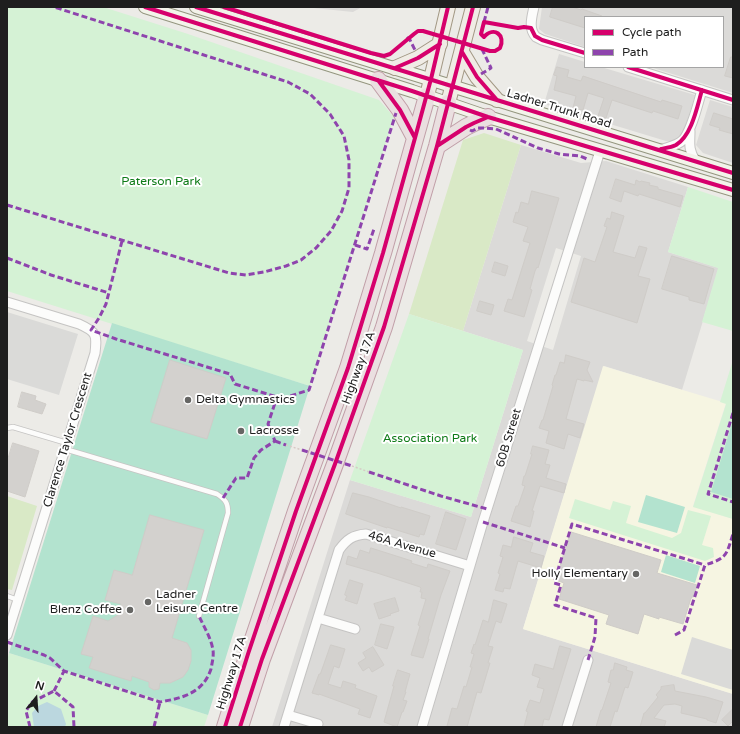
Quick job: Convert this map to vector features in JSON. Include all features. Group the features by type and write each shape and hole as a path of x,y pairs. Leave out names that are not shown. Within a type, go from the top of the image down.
{"highway":[{"path":"378,80 400,110 415,138"},
{"name":"Highway 17A","path":"225,727 296,511 348,368 383,253 427,96"},
{"name":"Highway 17A","path":"240,727 262,659 336,464 384,327 437,146 448,103"},
{"path":"437,146 474,122 488,117"}],"main road":[{"path":"145,7 378,80 488,117 733,190"},
{"name":"Ladner Trunk Road","path":"196,7 696,160 733,173"},
{"name":"Highway 17A","path":"427,96 448,7"},
{"name":"Highway 17A","path":"448,103 473,7"},
{"path":"395,68 418,58 440,44"},
{"path":"462,52 477,77 497,100"}],"street":[{"path":"534,7 531,28 535,36 542,40 584,53"},
{"path":"631,68 733,100"},
{"path":"660,150 675,146 683,140 690,127 702,90"},
{"path":"690,127 691,153 696,160"},
{"name":"60B Street","path":"422,727 470,566 600,151"},
{"name":"Clarence Taylor Crescent","path":"7,302 79,324 91,330 96,339 95,353 7,635"},
{"name":"46A Avenue","path":"318,618 339,550 350,538 357,535 366,534 470,566"},
{"path":"284,727 318,618 355,629"},
{"path":"567,727 588,660"},
{"path":"288,715 318,724"}],"lane":[{"path":"7,428 13,427 66,446 217,494 223,498 228,505 228,513 199,616"},
{"path":"7,596 18,600"}],"path":[{"path":"384,56 390,54 418,31 423,31 490,51 495,51 500,48 502,41 498,33 493,32 486,34 484,37 482,34 483,28"},
{"path":"286,445 302,450"},
{"path":"352,466 369,472"}],"shaded area":[{"path":"304,7 362,7 353,12"},
{"path":"542,7 733,7 733,93 653,68 724,68 724,16 584,16 584,47 545,34 539,29"},
{"path":"559,54 584,62 584,68 604,68 695,95 684,131 675,141 666,141 544,104"},
{"path":"710,100 733,107 733,163 703,153 696,145"},
{"path":"521,145 581,163 606,161 688,187 668,252 719,268 682,390 604,366 523,629 733,694 733,727 272,727 350,480 471,517 523,350 463,331","holes":["556,248 581,256 553,350 527,341"]},
{"path":"7,312 78,334 59,395 7,379"},
{"name":"Holly Elementary","path":"603,366 726,403 693,506 733,519 733,694 523,629"},
{"path":"692,637 733,650 733,690 681,674"}],"green space":[{"name":"Paterson Park","path":"7,7 103,7 188,34 379,100 394,117 310,386 7,291"},
{"path":"484,133 521,145 463,331 409,314 463,140"},
{"path":"688,187 733,202 733,331 702,322 718,268 668,252"},
{"name":"Association Park","path":"409,314 523,350 471,517 350,480"},
{"path":"112,323 310,386 208,715 9,653"},
{"path":"733,360 733,519 693,507 726,404 720,402"},
{"path":"733,420 733,499 711,492"},
{"path":"646,495 685,507 677,533 638,522"},
{"path":"7,496 37,506 12,590 7,589"},
{"path":"575,499 610,510 613,501 631,506 626,523 672,538 681,533 688,510 711,516 702,545 713,548 714,557 705,561 569,518"},
{"path":"666,555 700,566 695,583 661,572"},
{"path":"9,653 208,715 204,727 7,727 7,661"}],"water":[{"path":"47,702 61,709 66,724 65,727 34,727 32,713 38,706"}],"building":[{"path":"553,7 572,7 602,16 584,16 584,28 550,17"},
{"path":"731,57 733,57 733,78 725,76"},
{"path":"557,67 569,70 567,77 581,81 583,76 661,102 662,100 682,106 678,119 653,111 652,113 612,100 606,118 598,116 604,98 588,93 583,110 573,108 576,96 554,90 557,76 554,75"},
{"path":"714,113 733,119 733,134 719,130 720,128 710,125"},
{"path":"616,179 635,185 636,180 650,183 649,185 658,187 658,189 683,196 680,207 639,194 638,196 624,191 621,202 610,198"},
{"path":"532,191 559,198 538,268 537,267 535,271 530,289 532,290 524,317 504,311 508,299 512,300 530,243 523,241 528,227 513,222 516,212 518,213 521,202 528,204"},
{"path":"612,212 624,216 613,252 635,258 639,246 647,248 638,276 650,279 637,323 571,302 584,258 595,262 607,227 604,226 607,218 610,219"},
{"path":"672,256 714,269 704,304 689,300 689,297 662,289"},
{"path":"495,262 508,266 505,276 492,272"},
{"path":"480,301 494,305 491,315 477,311"},
{"path":"566,355 590,362 587,370 593,382 577,379 566,419 584,424 580,438 568,434 564,449 546,443 549,431 539,428 543,420 555,375 560,362 564,363"},
{"name":"Delta Gymnastics","path":"170,360 226,378 207,439 151,422"},
{"path":"22,392 36,396 35,400 46,404 42,414 18,407"},
{"path":"13,443 39,451 25,497 7,491 7,462"},
{"path":"533,446 549,450 545,464 550,465 546,478 566,484 564,493 540,486 532,511 534,511 530,527 511,521 525,486 522,485 532,454"},
{"path":"353,493 430,516 424,535 420,534 419,537 346,514"},
{"path":"446,512 466,519 456,550 436,544"},
{"name":"Ladner Leisure Centre","path":"150,515 204,530 172,638 187,643 191,650 191,661 188,670 183,677 170,683 160,683 159,689 154,690 149,687 149,682 132,676 131,681 89,668 93,657 81,654 93,616 108,621 118,615 121,604 105,600 114,570 132,575"},
{"name":"Holly Elementary","path":"571,532 661,560 657,573 697,585 694,597 692,596 691,598 683,624 644,614 638,634 606,624 609,615 559,599 564,583 556,580"},
{"path":"514,537 533,543 530,552 544,556 541,568 518,561 510,589 504,588 503,592 495,590 500,574 498,573 503,557 500,556 503,545 511,547"},
{"path":"371,548 412,561 411,563 427,568 428,564 450,571 441,595 423,658 411,655 426,599 421,598 421,588 346,564 348,556 357,559 360,550 369,553"},
{"path":"350,580 363,584 357,604 345,600 347,596 345,595"},
{"path":"395,598 399,611 379,619 374,604"},
{"path":"494,600 507,604 501,623 496,621 488,646 493,647 481,693 477,692 467,727 447,726 452,708 457,709 464,686 466,687 474,654 471,653 483,620 488,622"},
{"path":"381,624 394,627 387,649 375,645"},
{"path":"331,645 345,649 339,668 334,666 328,684 341,688 343,681 356,685 355,688 377,696 370,718 358,714 360,709 319,694 312,693"},
{"path":"560,646 571,649 549,720 544,719 542,727 524,727 528,712 526,711 530,700 540,703 544,689 537,687 540,678 532,675 535,664 553,669"},
{"path":"373,647 384,665 372,672 369,667 363,671 358,663 366,658 363,653"},
{"path":"615,663 627,667 626,670 633,672 628,688 625,687 617,712 615,711 610,727 596,727 611,683 608,682 611,670 613,670"},
{"path":"398,670 410,674 403,700 407,701 397,727 384,722"},
{"path":"674,685 675,691 723,702 716,723 707,719 681,713 682,706 675,704 664,705 654,718 666,721 664,727 640,727 644,713 658,697 656,695 661,687"},
{"path":"733,709 733,721 728,726 722,720"}],"marked path":[{"path":"7,205 229,273 246,275 286,266 301,260 316,248 331,231 342,211 349,188 349,160 344,136 330,114 310,94 288,82 54,7"},
{"path":"484,22 488,7"},
{"path":"407,37 416,52"},
{"path":"481,47 491,68 481,74"},
{"path":"223,498 236,478 247,478 254,458 261,450 275,441 268,424 277,397 284,398 309,390 396,113"},
{"path":"470,130 472,131 478,128 496,129 538,148 559,154 580,156 587,159 589,158"},
{"path":"355,245 367,249 374,229"},
{"path":"122,241 106,304 91,330 230,374 235,384 277,397"},
{"path":"7,258 51,275 109,293"},
{"path":"733,413 708,494 733,502"},
{"path":"275,441 286,445"},
{"path":"302,450 352,466"},
{"path":"369,472 441,496 487,509"},
{"path":"483,522 565,548"},
{"path":"588,660 595,637 596,618 555,605 561,585 554,583 572,524 705,565"},
{"path":"675,635 684,630 705,565 718,560 725,555 733,534"},
{"path":"7,642 50,658 64,671 160,702 177,699 191,693 203,684 211,669 213,650 209,637 199,616"},
{"path":"54,691 64,671"},
{"path":"30,727 26,711 32,702 54,691 73,707 74,727"},
{"path":"154,727 160,702"}],"cycle path":[{"path":"145,7 412,91 488,117 733,190"},
{"path":"196,7 733,173"},
{"path":"224,7 384,56 390,54 418,31 423,31 490,51 495,51 500,48 501,39 498,34 492,32 484,37"},
{"path":"225,727 296,511 348,368 383,253 415,138 448,7"},
{"path":"240,727 262,659 335,464 384,327 437,146 473,7"},
{"path":"484,37 481,34 484,22 518,28 531,28 535,36 542,40 584,53"},
{"path":"395,68 418,58 440,44"},
{"path":"462,52 477,77 497,100"},
{"path":"631,68 733,100"},
{"path":"378,80 400,110 415,138"},
{"path":"661,149 676,145 686,135 696,112 702,90"},
{"path":"437,146 466,127 488,117"}],"place":[{"name":"Delta Gymnastics","path":"188,400"},
{"name":"Lacrosse","path":"241,431"},
{"name":"Holly Elementary","path":"636,574"},
{"name":"Ladner Leisure Centre","path":"148,602"},
{"name":"Blenz Coffee","path":"130,610"}]}
